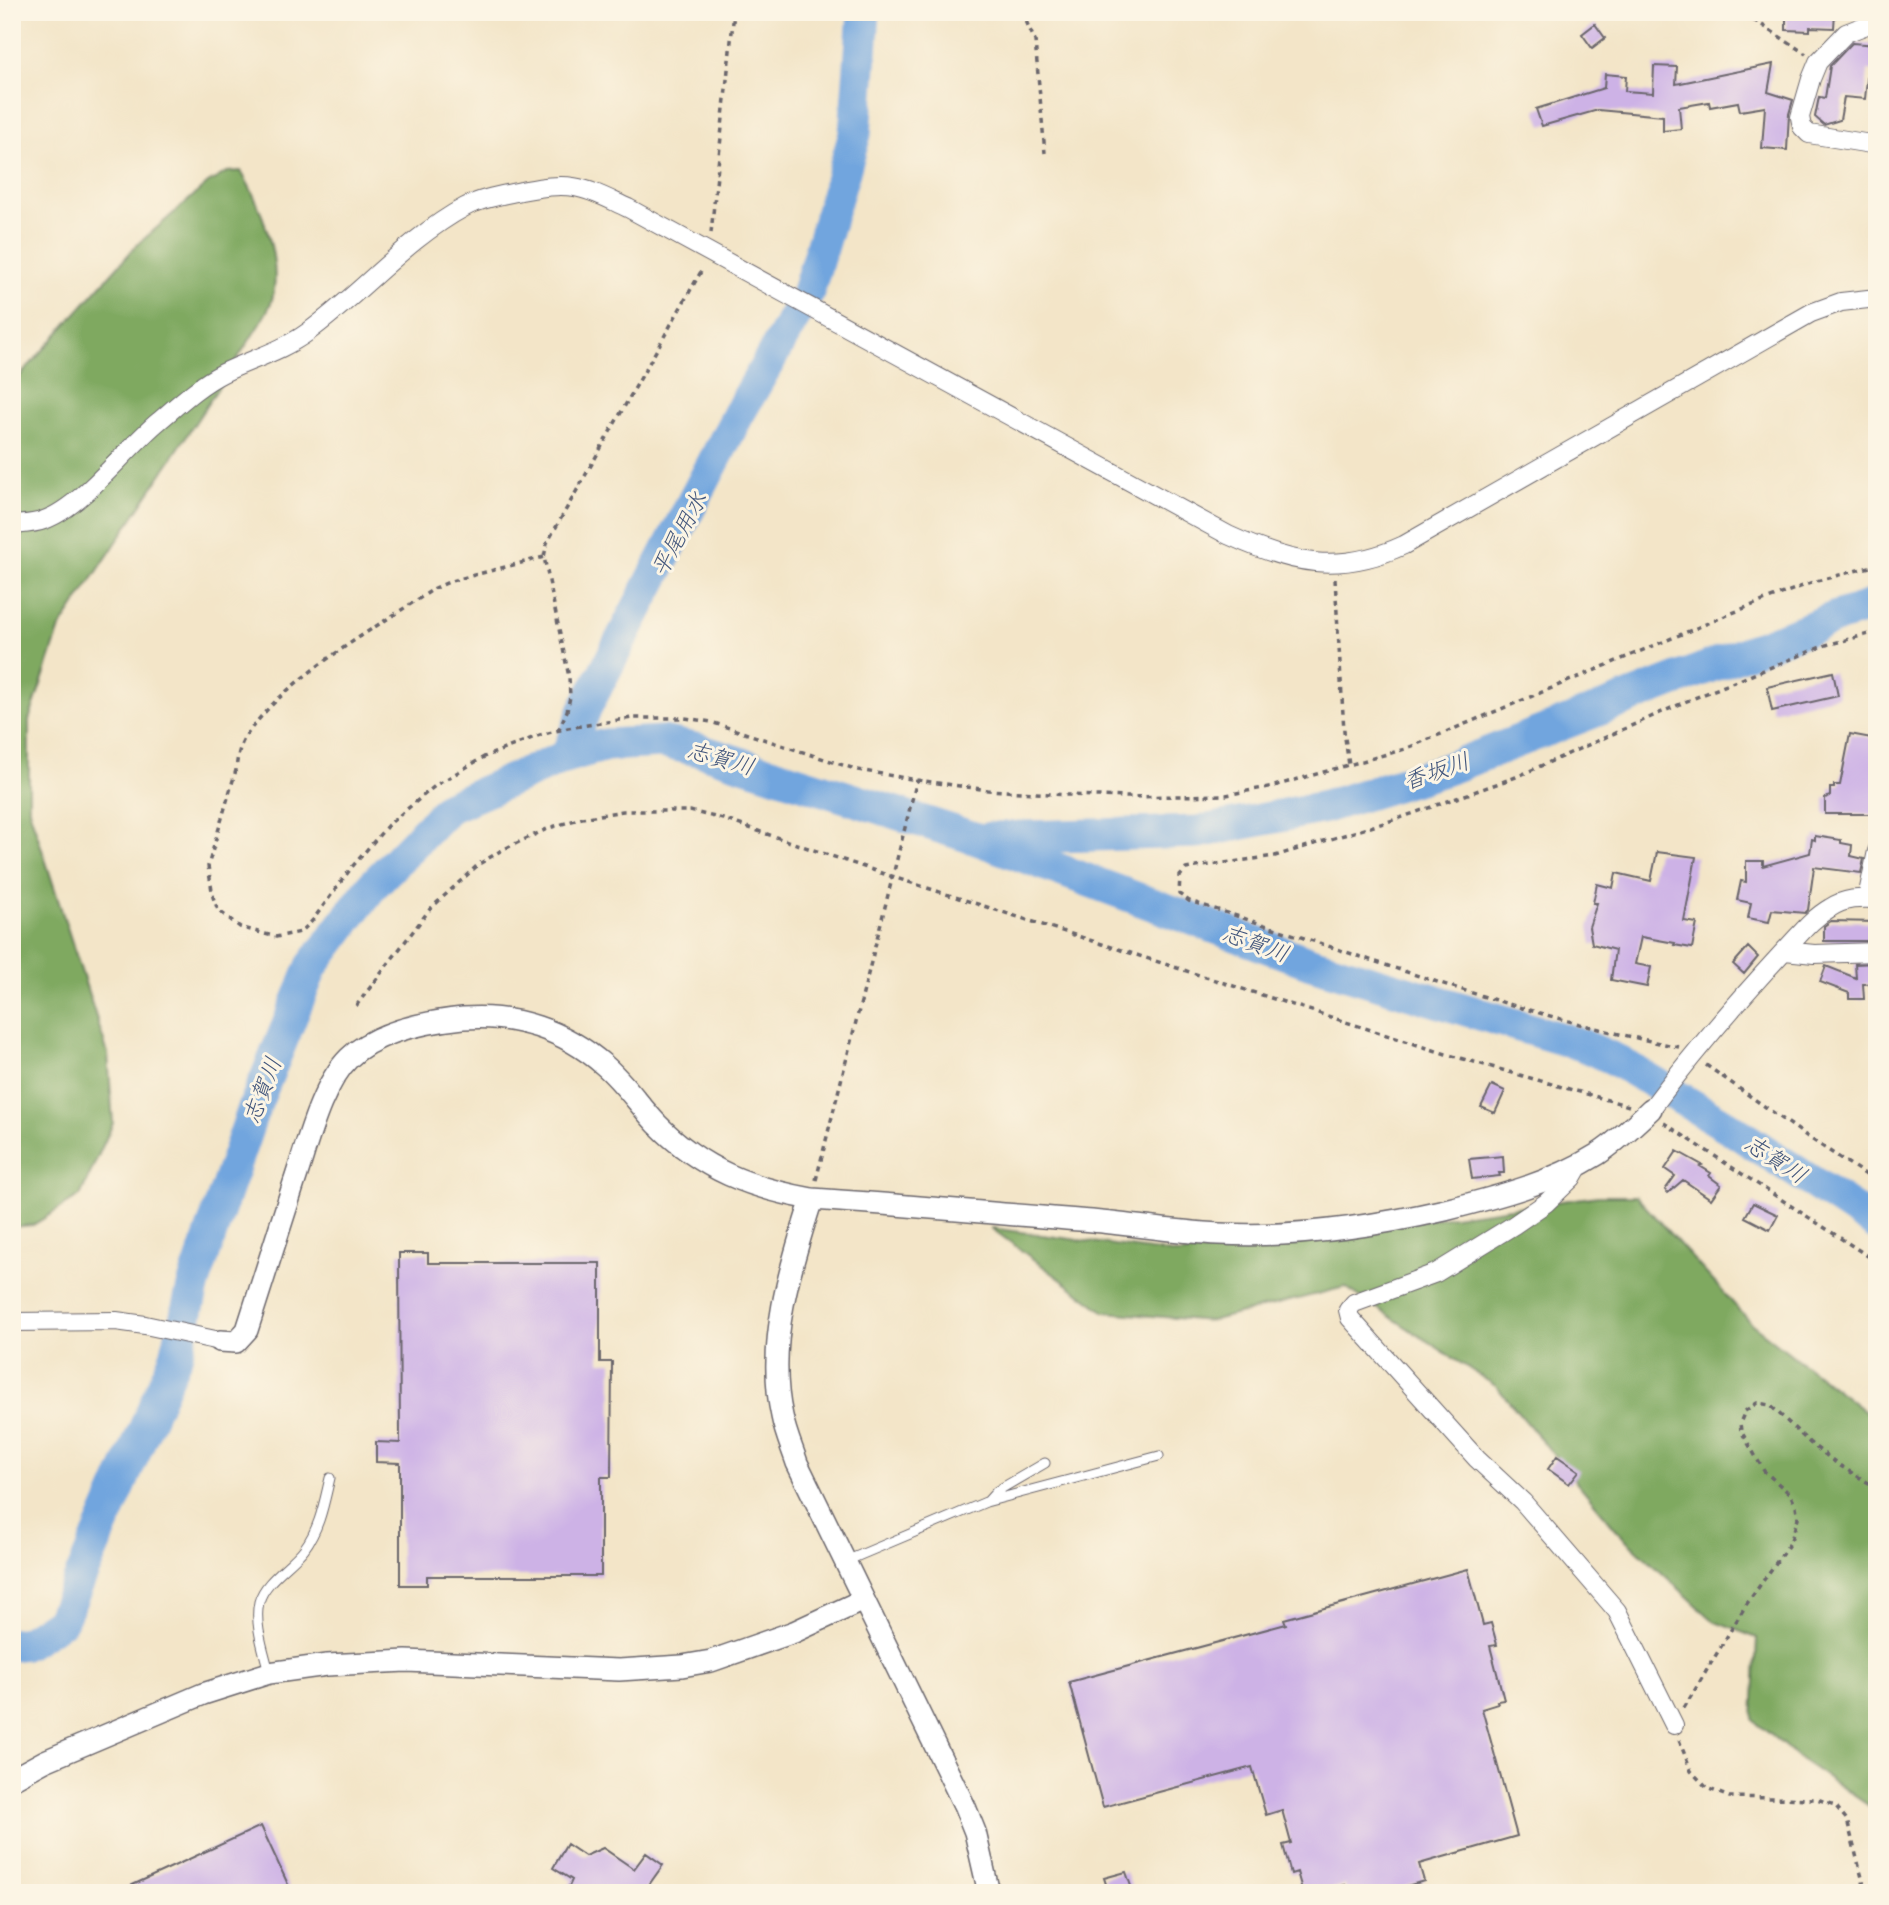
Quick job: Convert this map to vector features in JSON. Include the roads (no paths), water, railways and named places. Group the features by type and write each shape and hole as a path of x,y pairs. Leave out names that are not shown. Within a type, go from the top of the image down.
{"street":[{"path":"1877,21 1846,33 1818,62 1800,117 1802,127 1809,134 1877,145"},
{"path":"12,526 43,521 59,513 96,482 155,424 199,388 222,374 266,357 307,333 437,224 467,206 526,190 571,187 588,190 628,208 1228,535 1274,554 1334,564 1368,560 1426,533 1811,313 1841,302 1877,298"},
{"path":"12,1322 92,1320 145,1325 220,1342 236,1342 247,1330 315,1118 347,1059 360,1048 400,1031 435,1022 484,1017 515,1019 564,1037 606,1066 659,1126 707,1164 770,1191 812,1199 1218,1234 1282,1234 1362,1227 1402,1220 1511,1192 1562,1174 1608,1147 1648,1112 1750,986 1811,922 1830,908 1854,898 1872,899 1877,851"},
{"path":"1785,951 1814,954 1877,952"},
{"path":"1580,1164 1572,1178 1546,1203 1514,1225 1436,1272 1354,1303 1349,1310 1350,1318 1477,1459 1523,1502 1617,1611 1674,1724"},
{"path":"812,1199 796,1248 783,1304 778,1342 782,1418 797,1463 965,1807 978,1842 989,1893"},
{"path":"12,1779 45,1761 203,1694 269,1674 327,1665 406,1661 619,1670 682,1666 711,1661 794,1632 863,1600"}],"lane":[{"path":"845,1562 986,1502 1159,1456"},
{"path":"986,1502 997,1491 1045,1463"},
{"path":"269,1674 258,1622 259,1601 270,1584 303,1551 313,1536 330,1478"}],"waterway":[{"name":"平尾用水","path":"808,292 855,134 864,12"},
{"name":"平尾用水","path":"567,756 585,709 738,415 796,314"},
{"name":"香坂川","path":"990,838 1198,832 1325,807 1444,770 1837,617 1877,604"},
{"name":"志賀川","path":"12,1645 27,1643 62,1620 176,1356 194,1283 254,1108 312,966 373,885 449,807 567,756 606,745 662,742 699,750 974,838 1311,963 1582,1045 1614,1059 1727,1126 1877,1225"}]}
